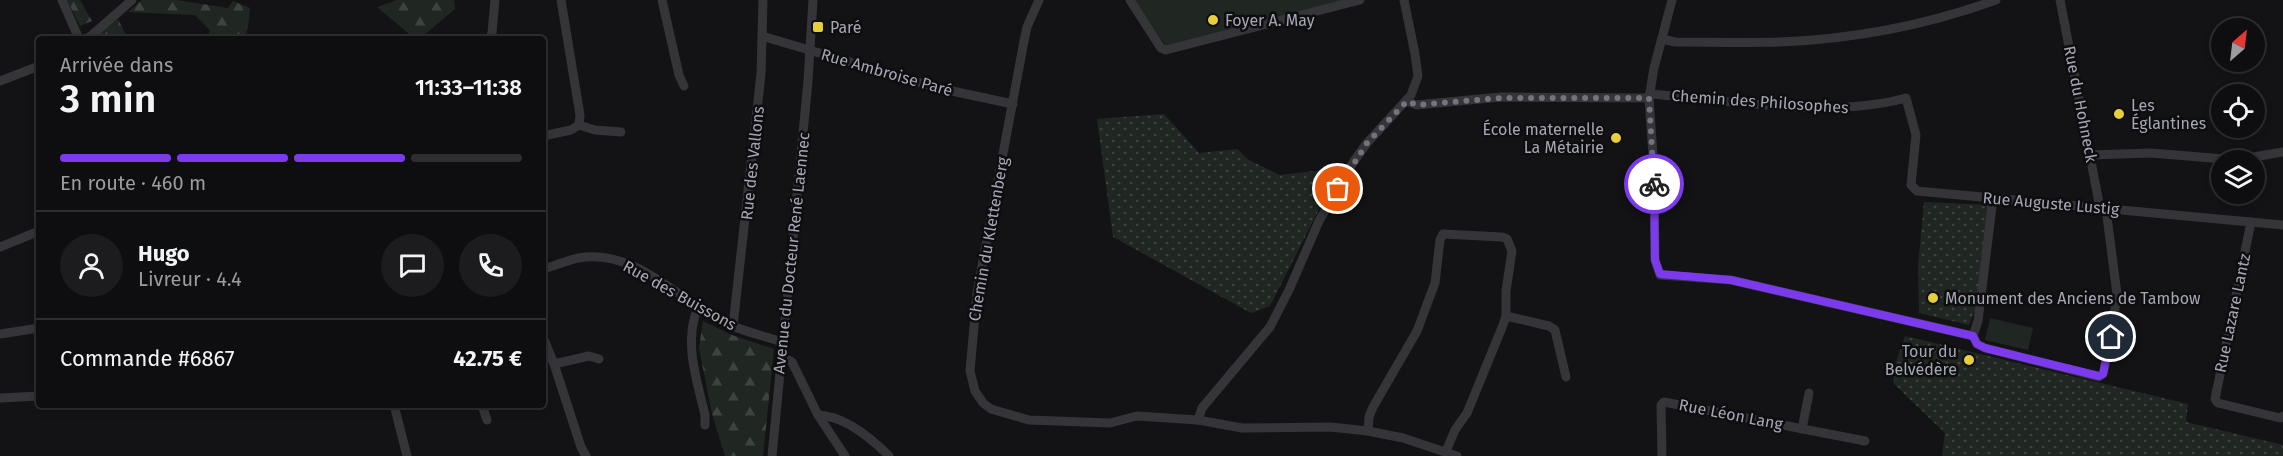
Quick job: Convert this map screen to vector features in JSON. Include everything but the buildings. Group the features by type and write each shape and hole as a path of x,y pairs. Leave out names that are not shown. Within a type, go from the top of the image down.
{"street":[{"path":"62,0 78,36"},
{"path":"91,36 132,0"},
{"path":"490,36 495,0"},
{"path":"561,0 580,115 579,125"},
{"path":"662,0 679,75 684,86"},
{"name":"Rue des Vallons","path":"733,326 761,74 763,0"},
{"name":"Avenue du Docteur René Laennec","path":"772,456 813,0"},
{"name":"Chemin du Klettenberg","path":"1039,0 1027,27 976,293 970,371 975,391 982,403 991,409 1029,420 1110,423 1137,416 1198,420 1242,428 1330,427 1368,431 1403,438 1457,456"},
{"path":"1130,0 1161,48 1166,50 1360,0"},
{"path":"1198,420 1202,408 1270,327 1319,221 1354,161 1367,143 1407,101 1414,89 1418,76 1404,0"},
{"path":"1672,0 1649,96 1655,260 1660,274 1731,280 1973,336 1978,321 1993,198"},
{"path":"1662,39 1674,42 1781,42 1836,37 1902,28 1966,11 1996,0"},
{"name":"Rue du Hohneck","path":"1973,336 1977,344 1985,348 2099,376 2103,374 2117,294 2103,208 2060,0"},
{"name":"Rue Ambroise Paré","path":"762,36 938,88 1013,104"},
{"path":"0,81 36,67"},
{"name":"Chemin des Philosophes","path":"1407,101 1416,105 1501,98 1649,96 1824,108 1866,106 1906,98"},
{"name":"Rue Auguste Lustig","path":"1906,98 1916,135 1911,185 1917,191 2283,225"},
{"path":"546,135 571,130 579,125 595,130 621,132"},
{"path":"2091,155 2151,153 2236,160 2283,152"},
{"name":"Rue Lazare Lantz","path":"2250,222 2215,395 2218,403 2283,417"},
{"path":"0,247 36,232"},
{"path":"1368,431 1373,407 1403,357 1435,283 1443,234 1495,235 1507,239 1512,251 1506,291 1506,316 1467,413 1453,433 1446,451"},
{"name":"Rue des Buissons","path":"546,268 578,258 618,260 657,279 698,307 733,326 782,342"},
{"path":"698,307 690,347 705,415 705,425"},
{"path":"1506,316 1549,326 1555,330 1566,377"},
{"path":"0,334 36,328"},
{"path":"546,344 586,456"},
{"path":"554,364 589,356 599,359"},
{"path":"781,356 792,363 818,415 845,456"},
{"name":"Rue Léon Lang","path":"1802,429 1809,393"},
{"path":"0,398 36,396"},
{"name":"Rue Léon Lang","path":"1662,456 1661,405 1664,402 1865,441"},
{"path":"395,408 407,456"},
{"path":"483,408 487,420"},
{"path":"818,415 830,415 869,438 889,456"}],"green space":[{"path":"67,0 80,0 92,21 80,26"},
{"path":"142,0 176,0 228,8 233,1 250,8 245,36 208,36 210,30 195,15 128,12"},
{"path":"397,0 454,0 455,9 423,36 411,36 377,7"},
{"path":"1134,0 1348,0 1167,47"},
{"path":"118,19 126,36 98,36"},
{"path":"1164,114 1199,153 1237,149 1249,160 1280,175 1340,168 1270,306 1251,313 1113,237 1097,119"},
{"path":"1924,202 1989,205 1975,310 1969,325 1919,313 1918,266"},
{"path":"1990,318 2033,328 2028,350 1985,340"},
{"path":"703,321 732,335 774,349 763,456 725,456 712,414 699,348"},
{"path":"1905,336 2188,404 2186,422 2283,445 2283,456 1942,456 1945,433 1894,384 1893,371"}],"way so far":[{"path":"1338,189 1367,143 1407,101 1416,105 1501,98 1649,98 1654,184"}],"place":[{"name":"Foyer A. May","path":"1213,20"},
{"name":"Paré","path":"818,27"},
{"name":"Les Églantines","path":"2119,114"},
{"name":"École maternelle La Métairie","path":"1616,138"},
{"name":"Monument des Anciens de Tambow","path":"1933,298"},
{"name":"Tour du Belvédère","path":"1969,360"}],"route":[{"path":"1654,184 1655,260 1657,271 1660,274 1731,280 1973,336 1977,344 1985,348 2099,376 2103,374 2111,337"}]}
